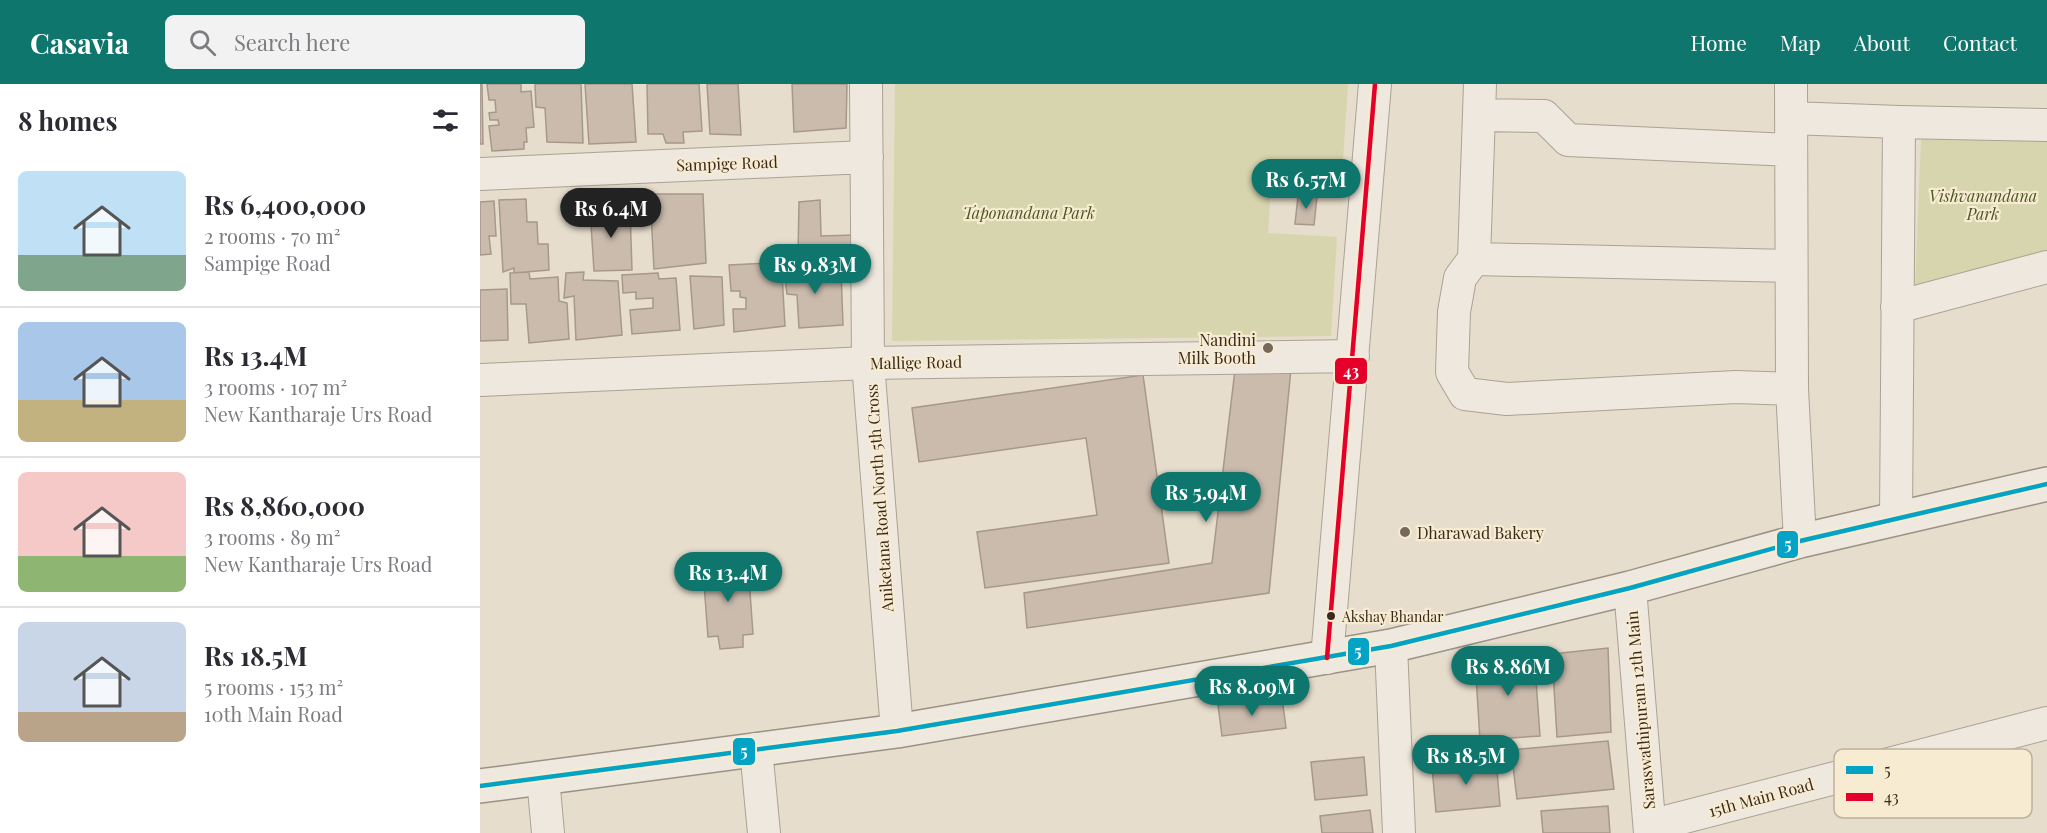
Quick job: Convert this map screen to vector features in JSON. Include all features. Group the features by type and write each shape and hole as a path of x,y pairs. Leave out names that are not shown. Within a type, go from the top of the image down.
{"main road":[{"path":"480,786 897,731 1391,646 1630,588 1800,541 2047,484"}],"street":[{"name":"Aniketana Road North 5th Cross","path":"866,84 868,363 897,731"},
{"path":"1327,658 1375,84"},
{"path":"1791,84 1792,389 1800,541"},
{"path":"1791,150 1568,140 1544,116 1479,99 1474,258 1460,278 1454,312 1452,372 1464,394 1507,399 1736,387 1792,389"},
{"path":"1791,118 2047,125"},
{"path":"1896,519 1899,122"},
{"name":"Sampige Road","path":"480,174 867,157"},
{"path":"1474,258 1790,266"},
{"path":"1897,307 2047,267"},
{"name":"Mallige Road","path":"480,380 868,363 1353,356"},
{"name":"Saraswathipuram 12th Main","path":"1630,588 1650,830"},
{"path":"1391,646 1399,833"},
{"name":"15th Main Road","path":"1951,749 2047,723"},
{"path":"756,749 764,833"},
{"path":"543,778 548,833"},
{"name":"15th Main Road","path":"1650,830 1834,780"}],"green space":[{"name":"Taponandana Park","path":"895,84 1348,84 1341,191 1271,187 1268,233 1337,237 1331,336 892,341"},
{"name":"Vishvanandana Park","path":"1921,138 2047,141 2047,253 1915,288"}],"building":[{"path":"480,84 482,84 483,144 480,144"},
{"path":"487,84 521,84 521,92 531,91 534,127 526,128 527,142 524,142 524,149 492,151 489,126 499,125 498,120 490,120 489,113 496,112 495,100 489,100"},
{"path":"535,84 581,84 583,143 547,142 545,108 536,107"},
{"path":"585,84 632,84 636,142 589,144"},
{"path":"647,84 699,84 702,131 683,132 684,143 666,143 663,134 648,134"},
{"path":"707,84 738,84 741,135 710,134"},
{"path":"792,84 847,84 846,128 794,132"},
{"path":"650,194 703,194 706,263 654,269"},
{"path":"1298,196 1317,197 1314,225 1295,224"},
{"path":"526,199 527,222 537,222 538,244 548,244 549,270 514,273 514,268 503,272 499,200"},
{"path":"820,200 821,236 855,235 856,256 798,256 799,202"},
{"path":"494,201 496,236 489,236 491,254 480,255 480,202"},
{"path":"630,208 632,270 594,271 590,209"},
{"path":"804,260 806,272 841,271 843,325 799,328 797,295 787,294 783,262"},
{"path":"769,263 769,275 782,275 785,326 734,332 733,309 746,309 746,298 740,297 740,291 731,291 729,265"},
{"path":"529,272 530,279 558,277 559,301 567,303 569,339 529,343 526,304 511,304 510,273"},
{"path":"584,272 583,280 618,281 622,335 576,340 574,296 564,298 566,273"},
{"path":"658,273 659,279 676,278 680,330 632,334 630,310 653,308 653,298 636,299 636,292 623,293 622,275"},
{"path":"690,276 722,277 724,325 694,329"},
{"path":"507,289 508,340 480,341 480,290"},
{"path":"1291,369 1269,593 1027,628 1024,593 1212,563 1235,370"},
{"path":"1143,375 1169,563 985,588 977,532 1097,515 1086,438 919,462 912,408"},
{"path":"742,558 743,578 749,578 753,634 743,635 743,647 720,649 718,636 708,637 704,584 712,583 710,560"},
{"path":"1608,648 1611,732 1557,737 1552,654"},
{"path":"1534,652 1540,736 1480,740 1475,660"},
{"path":"1282,698 1286,728 1222,736 1218,705"},
{"path":"1608,741 1614,789 1517,799 1511,750"},
{"path":"1364,757 1367,795 1315,800 1311,762"},
{"path":"1496,759 1500,806 1436,812 1432,767"},
{"path":"1608,806 1610,833 1543,833 1541,811"},
{"path":"1370,810 1373,833 1322,833 1320,816"}],"transit line":[{"name":"43","path":"1327,658 1375,84"},
{"name":"5","path":"480,786 897,731 1391,646 1630,588 1800,541 2047,484"}],"place":[{"name":"Nandini Milk Booth","path":"1268,348"},
{"name":"Dharawad Bakery","path":"1405,532"},
{"name":"Akshay Bhandar","path":"1331,616"}]}
